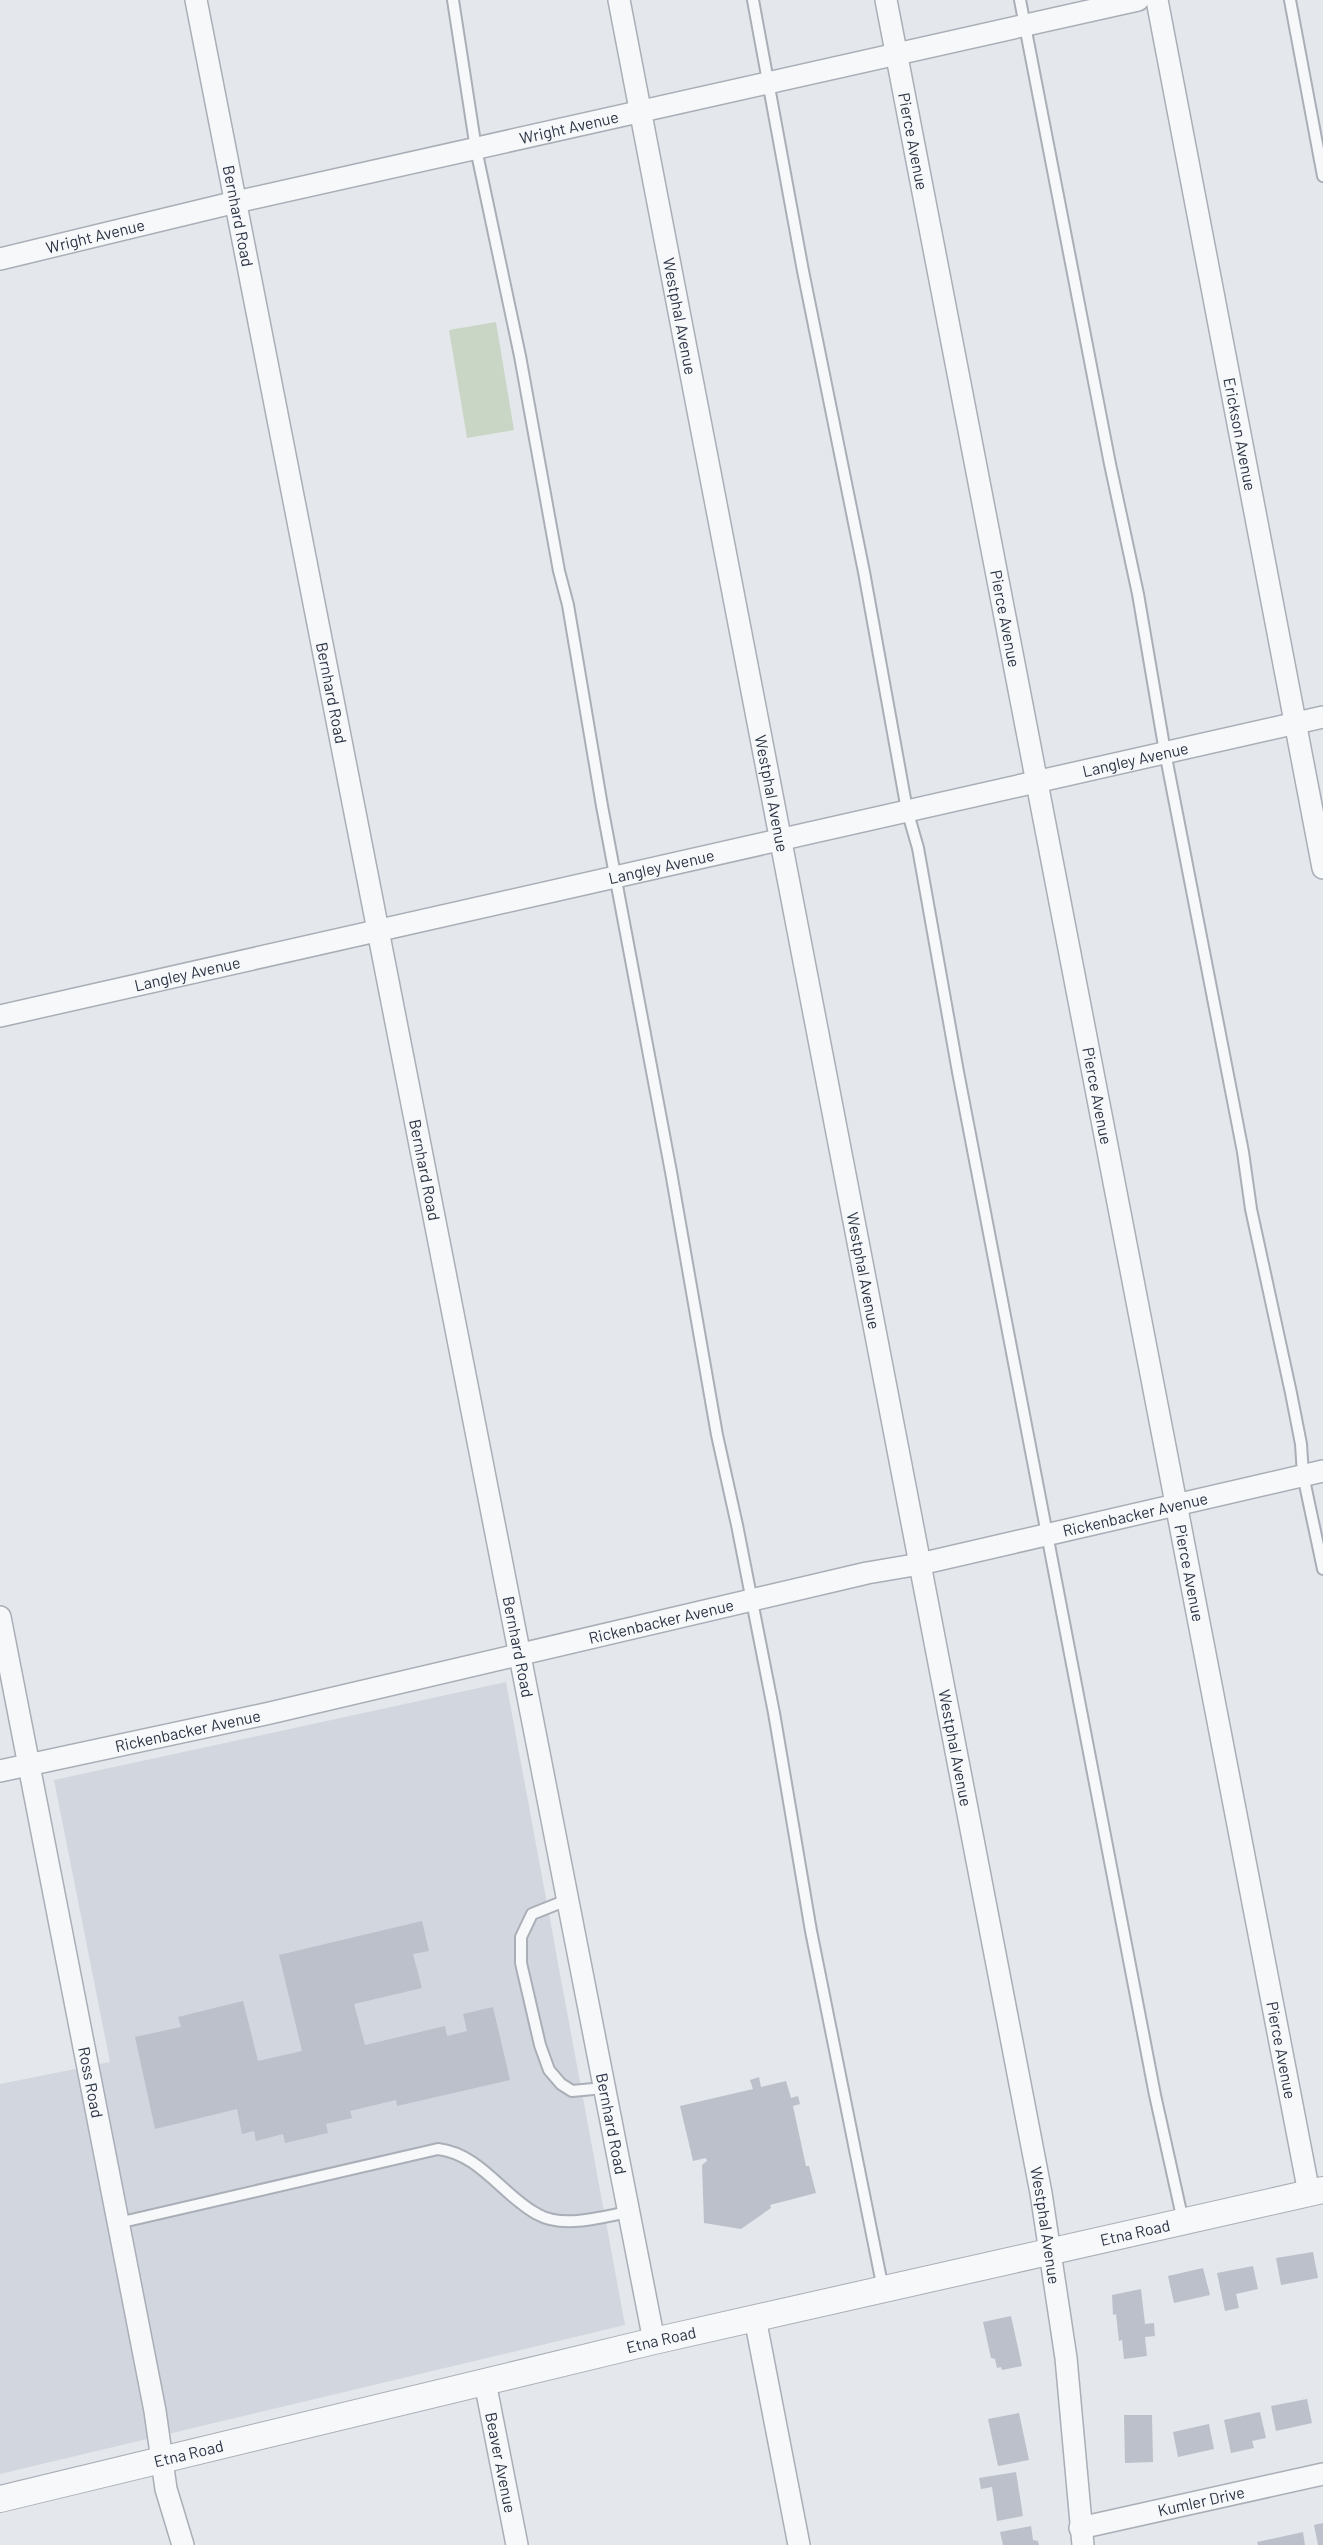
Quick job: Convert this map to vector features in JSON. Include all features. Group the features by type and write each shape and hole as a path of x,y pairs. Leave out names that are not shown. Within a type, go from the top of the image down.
{"street":[{"name":"Bernhard Road","path":"196,0 654,2341"},
{"name":"Westphal Avenue","path":"620,0 779,839 802,947 1041,2193 1072,2406 1082,2536"},
{"name":"Pierce Avenue","path":"886,0 1177,1504 1316,2191"},
{"name":"Wright Avenue","path":"0,259 236,202 1138,0"},
{"name":"Erickson Avenue","path":"1157,0 1323,868"},
{"name":"Langley Avenue","path":"0,1016 1323,717"},
{"name":"Rickenbacker Avenue","path":"0,1771 270,1713 751,1599 867,1573 920,1564 1313,1473"},
{"name":"Ross Road","path":"0,1617 164,2460 166,2488 183,2545"},
{"name":"Etna Road","path":"0,2499 654,2341 1316,2191"},
{"path":"755,2318 799,2545"},
{"name":"Beaver Avenue","path":"485,2382 517,2545"},
{"name":"Kumler Drive","path":"1082,2536 1323,2474"}],"lane":[{"path":"453,0 476,148 520,356 553,542 568,605 717,1435 738,1525 774,1713 811,1931 883,2289"},
{"path":"753,0 803,271 864,572 907,810 918,848 958,1072 1155,2095 1183,2222"},
{"path":"1020,0 1110,464 1138,594 1243,1152 1251,1209 1301,1444 1313,1473 1323,1569"},
{"path":"1290,0 1319,137 1323,176"},
{"path":"567,1900 532,1914 521,1937 521,1963 526,1991 549,2070 561,2084 572,2091 604,2088"},
{"path":"118,2223 438,2149 454,2151 469,2159 538,2215 567,2222 628,2212"}],"shaded area":[{"path":"506,1682 625,2325 0,2474 0,2084 110,2062 54,1780"}],"green space":[{"path":"496,322 514,430 467,438 449,330"}],"building":[{"path":"422,1921 429,1951 413,1954 422,1988 354,2004 365,2045 445,2026 447,2036 467,2031 463,2014 493,2007 510,2080 397,2106 396,2100 350,2111 352,2118 326,2124 328,2133 285,2143 283,2134 256,2141 254,2131 242,2134 237,2109 155,2129 135,2037 181,2027 178,2017 243,2001 258,2061 302,2051 279,1955"},
{"path":"759,2077 761,2087 786,2081 791,2098 798,2096 800,2104 793,2106 806,2166 809,2166 816,2193 770,2205 771,2208 741,2229 704,2223 702,2165 707,2161 706,2158 693,2161 680,2106 753,2089 750,2080"},
{"path":"1313,2252 1318,2278 1281,2285 1276,2258"},
{"path":"1253,2266 1258,2289 1236,2294 1239,2308 1225,2311 1217,2273"},
{"path":"1203,2268 1210,2295 1174,2303 1168,2276"},
{"path":"1141,2289 1145,2324 1154,2323 1155,2336 1145,2337 1147,2356 1124,2359 1116,2314 1113,2315 1112,2295"},
{"path":"1011,2316 1022,2366 1002,2370 1001,2367 997,2368 995,2359 991,2358 983,2322"},
{"path":"1307,2399 1312,2423 1276,2431 1271,2406"},
{"path":"1260,2412 1266,2438 1252,2441 1254,2448 1231,2453 1224,2420"},
{"path":"1019,2413 1029,2460 998,2466 988,2419"},
{"path":"1124,2415 1152,2415 1153,2462 1125,2463"},
{"path":"1209,2424 1214,2449 1178,2457 1173,2432"},
{"path":"1016,2472 1023,2516 997,2521 992,2487 981,2489 979,2478"},
{"path":"1323,2523 1323,2545 1318,2545 1314,2525"},
{"path":"1031,2526 1033,2540 1038,2541 1039,2545 1003,2545 1000,2532"},
{"path":"1303,2532 1305,2545 1258,2545 1257,2542"}]}
